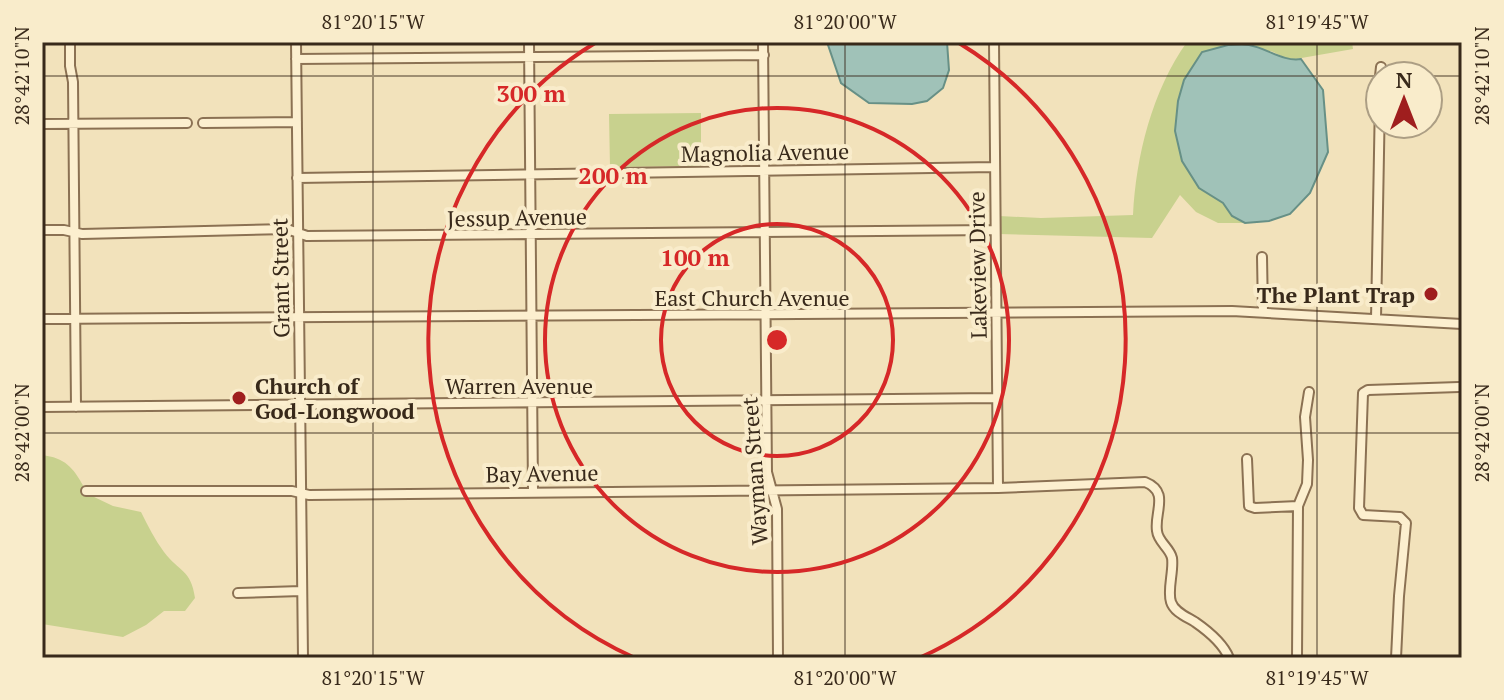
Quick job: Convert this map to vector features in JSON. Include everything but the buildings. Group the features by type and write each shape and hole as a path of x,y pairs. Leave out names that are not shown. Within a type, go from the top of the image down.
{"street":[{"path":"70,42 76,407"},
{"name":"Grant Street","path":"296,42 303,658"},
{"path":"529,42 533,491"},
{"name":"Wayman Street","path":"763,42 767,472 777,509 778,658"},
{"name":"Lakeview Drive","path":"994,42 998,488"},
{"path":"296,59 764,55"},
{"path":"203,123 297,122"},
{"path":"42,124 187,123"},
{"path":"1376,319 1379,140"},
{"name":"Magnolia Avenue","path":"297,178 994,167"},
{"name":"Jessup Avenue","path":"42,230 82,234 287,229 307,236 995,230"},
{"path":"1262,257 1263,312"},
{"name":"East Church Avenue","path":"42,319 1263,312 1462,324"},
{"path":"1396,658 1406,523 1400,517 1363,515 1359,508 1363,393 1368,390 1459,387"},
{"path":"1297,658 1298,506 1307,484 1305,417 1309,392"},
{"name":"Warren Avenue","path":"42,407 997,398"},
{"path":"1247,459 1249,506 1298,506"},
{"name":"Bay Avenue","path":"86,491 309,495 998,488 1145,482 1154,485 1159,493 1156,530 1172,556 1171,602 1179,613 1218,641 1229,658"},
{"path":"238,593 301,591"}],"green space":[{"path":"1187,42 1352,42 1353,49 1290,60 1271,51 1202,52 1184,80 1178,101 1199,188 1223,203 1232,216 1245,223 1218,223 1196,212 1180,195 1152,238 999,234 999,216 1133,215 1138,170 1148,125 1164,81"},
{"path":"701,113 701,166 610,167 609,114"},
{"path":"42,455 57,458 72,469 84,487 82,496 92,496 113,506 141,512 169,559 191,581 195,598 185,611 164,611 123,637 42,624"}],"water":[{"path":"827,42 947,42 949,70 943,88 927,101 912,104 869,103 841,83"},
{"path":"1228,45 1249,45 1288,58 1301,59 1323,90 1328,152 1310,193 1290,214 1269,221 1245,223 1232,216 1223,203 1199,188 1182,161 1175,131 1184,80 1202,52"}],"place":[{"name":"The Plant Trap","path":"1431,294"},
{"name":"Church of God-Longwood","path":"239,398"}]}
